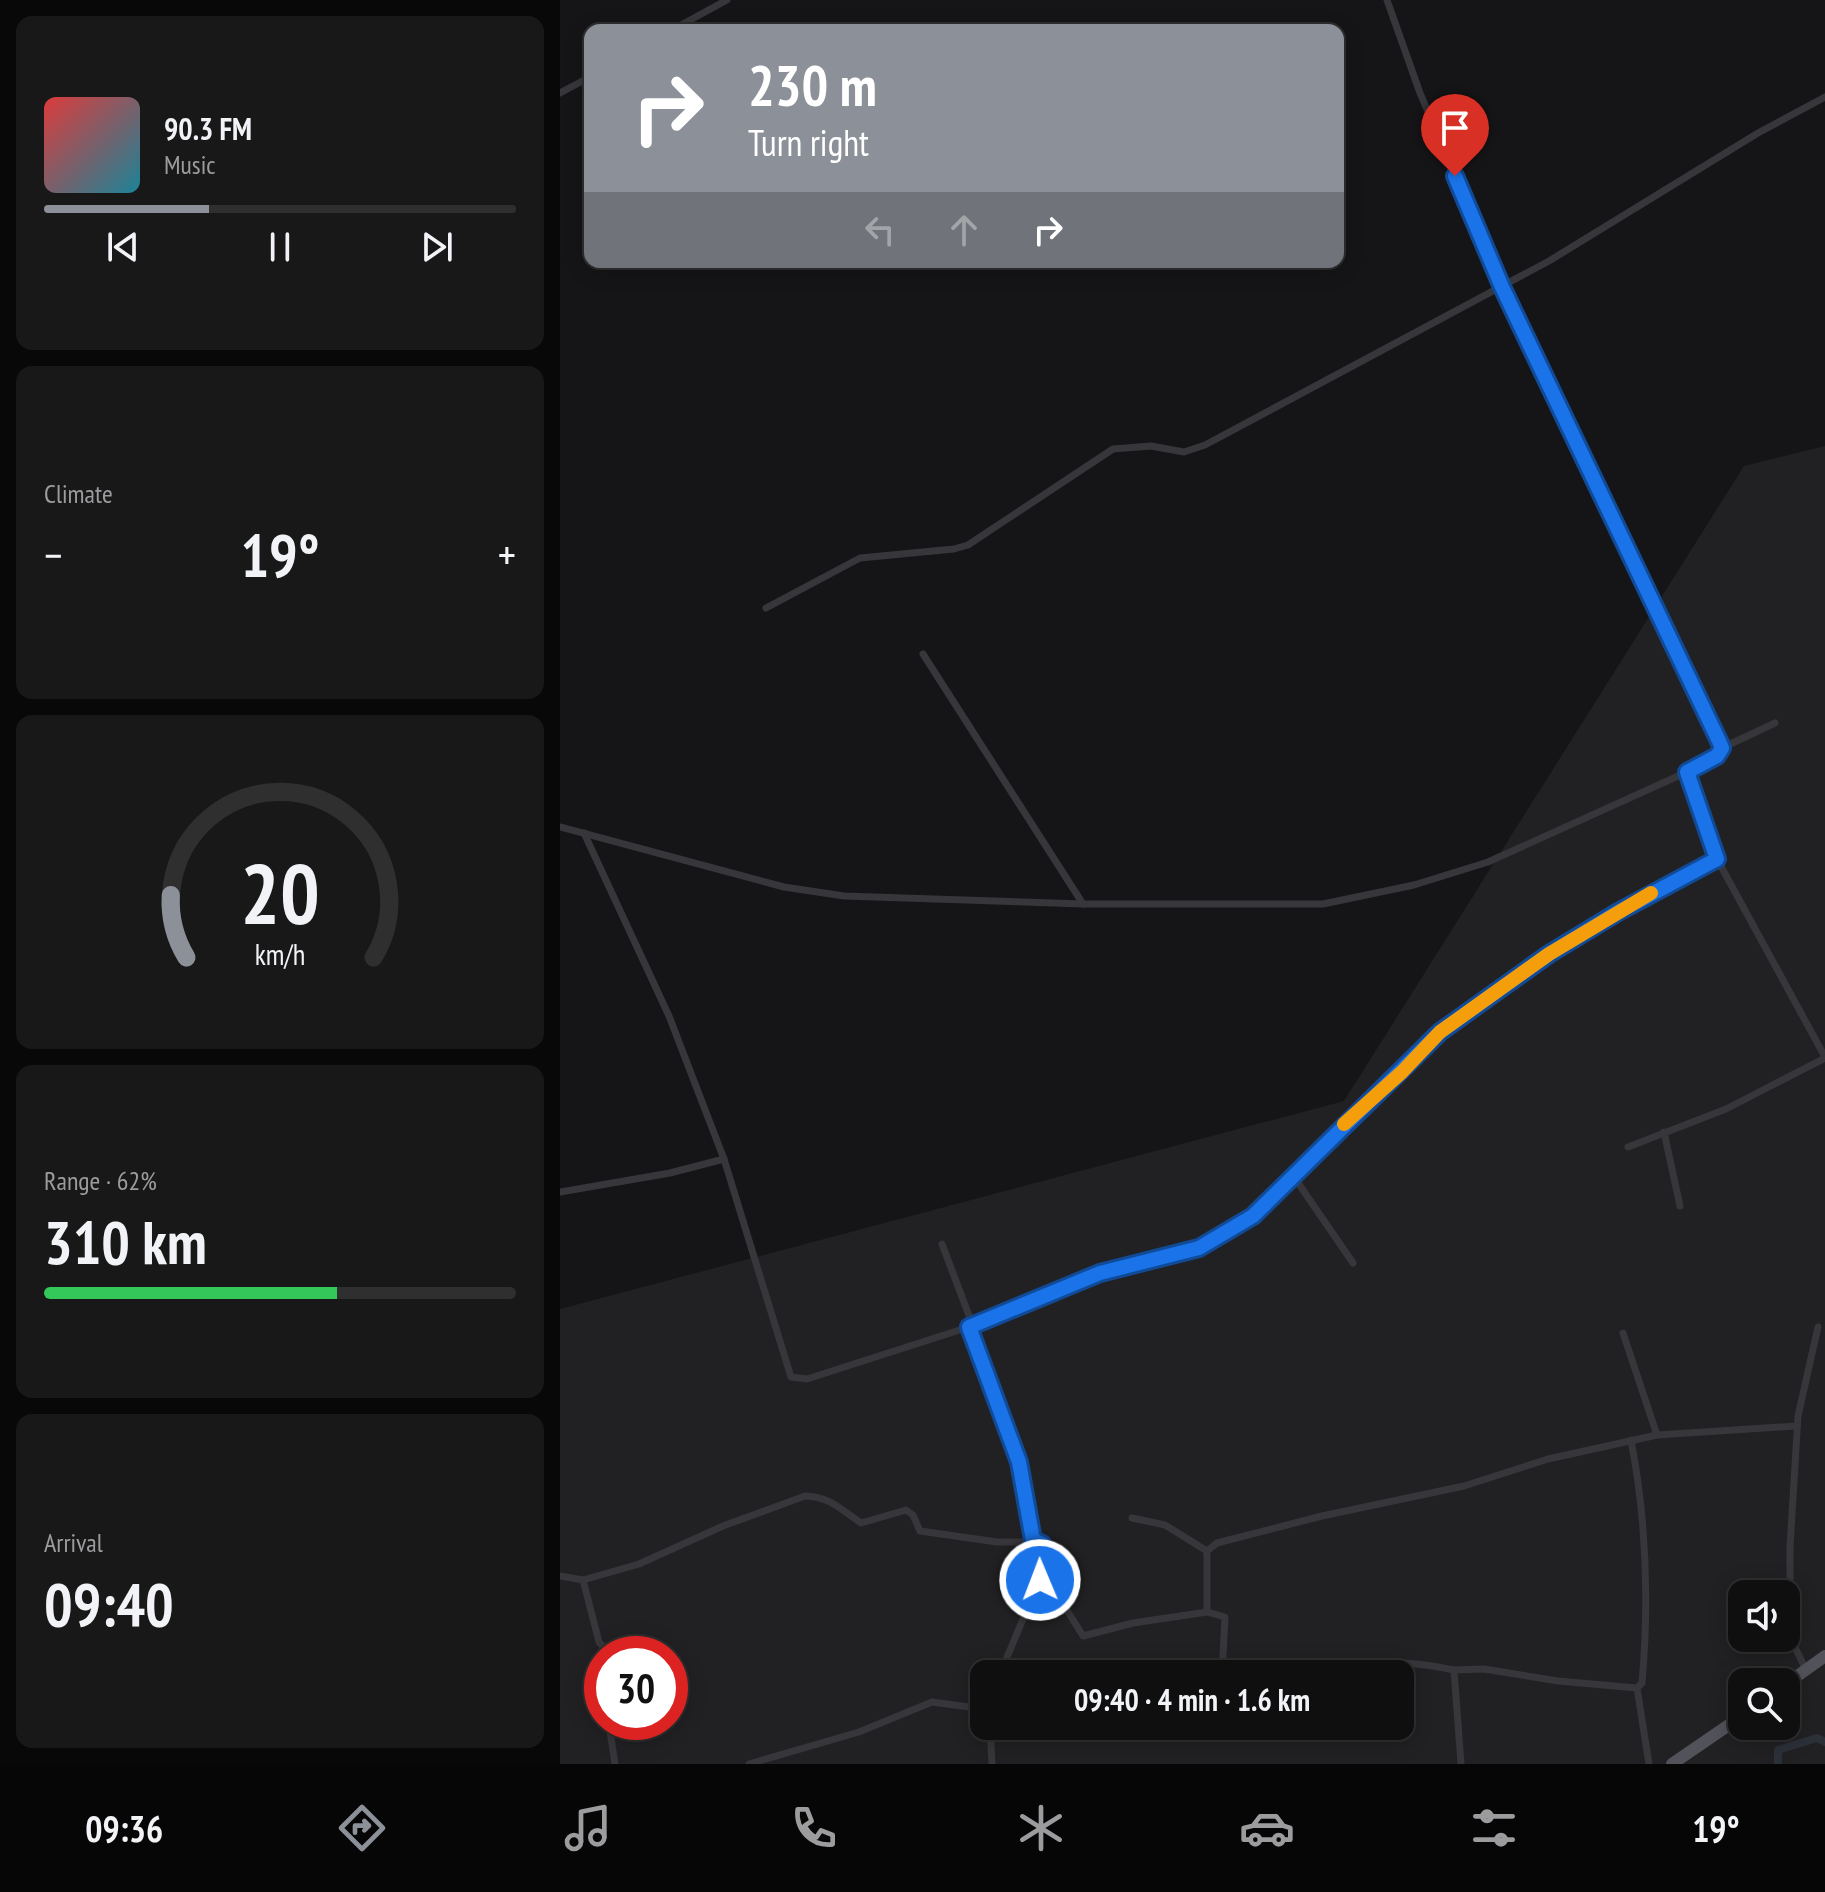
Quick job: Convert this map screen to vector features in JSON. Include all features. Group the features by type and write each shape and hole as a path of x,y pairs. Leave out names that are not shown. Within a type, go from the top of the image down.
{"main road":[{"path":"1800,1674 1825,1656"},
{"path":"1672,1764 1728,1726"}],"street":[{"path":"683,24 727,0"},
{"path":"1387,0 1420,93 1502,287 1722,748"},
{"path":"560,93 584,80"},
{"path":"766,608 860,558 968,545 1113,449 1151,446 1184,452 1205,445 1502,287 1598,233 1758,133 1825,97"},
{"path":"923,654 1083,904"},
{"path":"560,827 799,889 844,896 1298,907 1376,893 1488,862 1687,772 1717,756 1722,748 1775,723"},
{"path":"1628,1147 1726,1109 1825,1058 1717,859 1687,772"},
{"path":"584,833 669,1016 724,1159 791,1377 807,1379 971,1327 1100,1273 1199,1248 1253,1216 1440,1032 1549,954 1618,912 1717,859"},
{"path":"1664,1132 1680,1206"},
{"path":"560,1192 670,1173 724,1159"},
{"path":"1294,1177 1353,1263"},
{"path":"942,1244 1019,1462 1033,1540"},
{"path":"1806,1670 1790,1637 1790,1546 1797,1426 1818,1327"},
{"path":"1623,1333 1657,1435"},
{"path":"1207,1551 1217,1543 1322,1516 1464,1486 1548,1459 1631,1440 1657,1435 1797,1426"},
{"path":"1631,1440 1645,1589 1644,1667 1642,1683 1637,1688"},
{"path":"560,1576 583,1580 639,1564 723,1526 805,1496 832,1500 861,1523 906,1510 913,1515 920,1531 997,1542 1033,1540 1042,1544 1038,1599"},
{"path":"1132,1518 1165,1525 1207,1551"},
{"path":"1207,1551 1207,1612"},
{"path":"583,1580 597,1636"},
{"path":"1006,1660 1031,1600 1038,1599 1065,1607 1083,1636 1133,1623 1207,1612 1225,1617 1223,1660"},
{"path":"1414,1664 1454,1670 1484,1669 1558,1681 1637,1688"},
{"path":"1454,1670 1461,1764"},
{"path":"1637,1688 1649,1764"},
{"path":"749,1764 859,1732 932,1702 970,1707"},
{"path":"611,1740 615,1764"},
{"path":"991,1740 992,1764"}],"shaded area":[{"path":"1825,446 1825,1764 560,1764 560,1309 1344,1101 1744,466"}],"waterway":[{"path":"1778,1764 1778,1750 1817,1738 1825,1742"}],"slow traffic":[{"path":"1344,1124 1402,1072 1440,1032 1549,954 1651,893"}],"route":[{"path":"1040,1580 1042,1544 1033,1540 1019,1462 969,1327 1100,1273 1181,1255 1219,1239 1253,1216 1342,1125 1402,1072 1440,1032 1549,954 1676,879 1717,859 1687,772 1717,756 1722,748 1680,653 1544,377 1455,176"}]}
